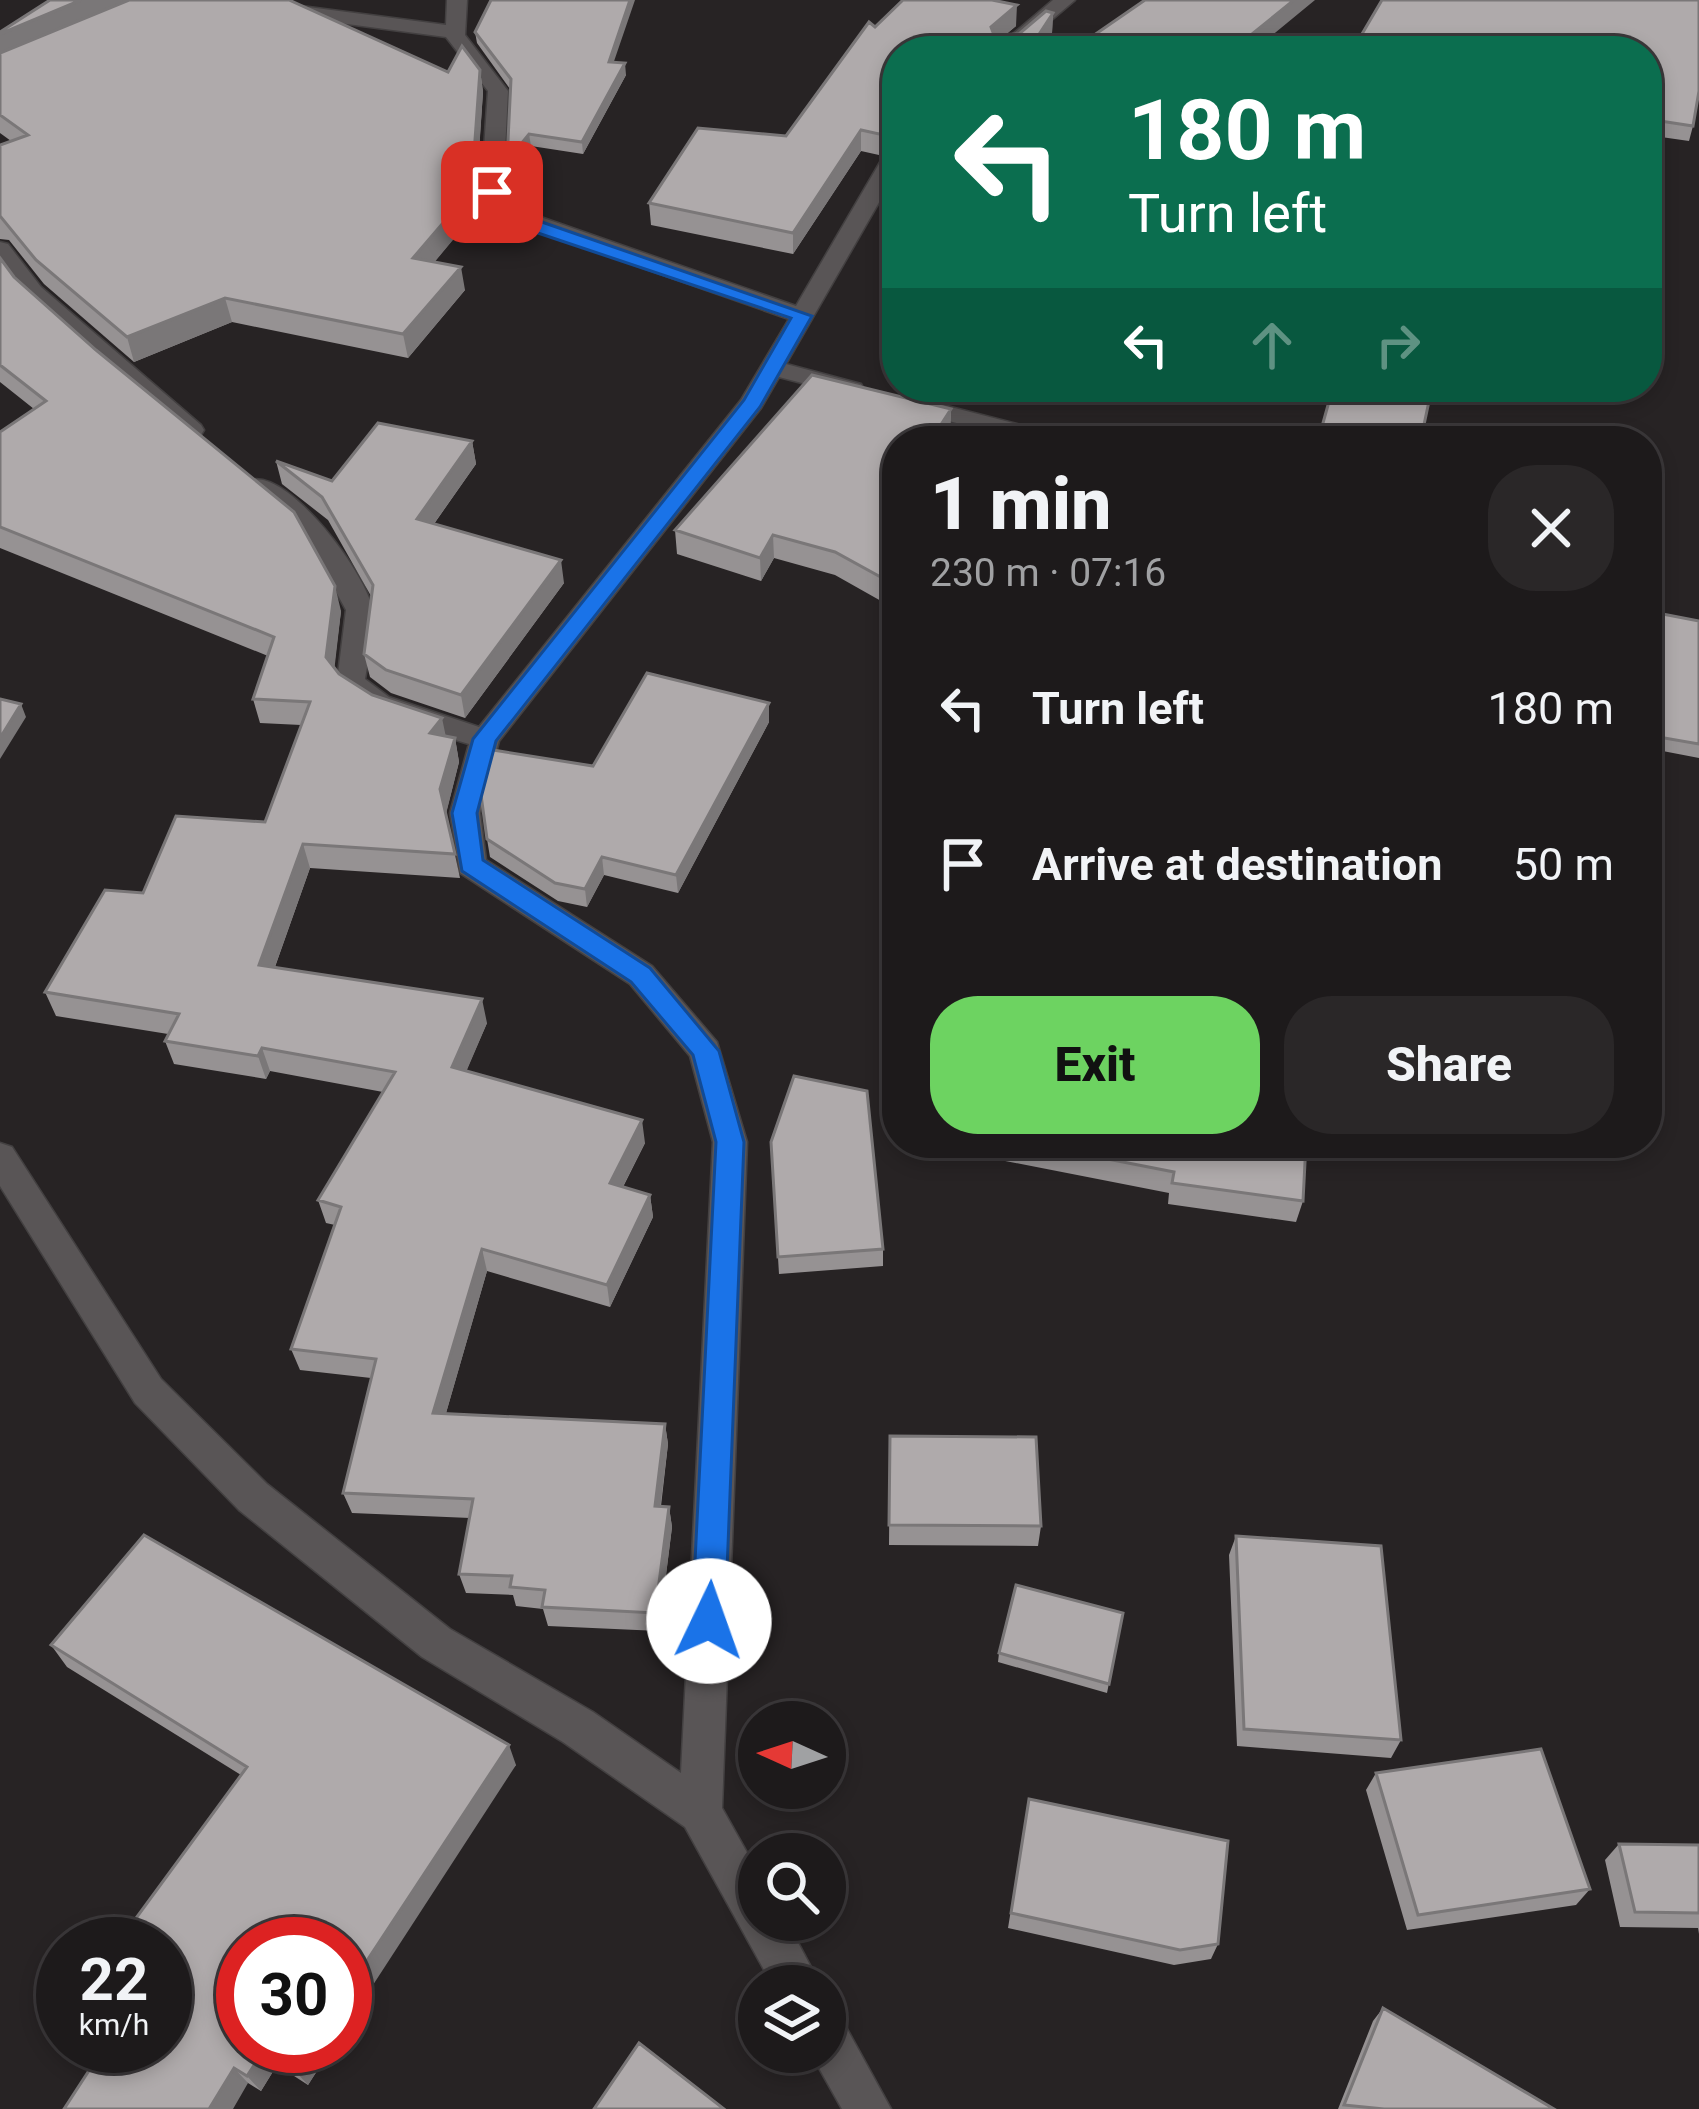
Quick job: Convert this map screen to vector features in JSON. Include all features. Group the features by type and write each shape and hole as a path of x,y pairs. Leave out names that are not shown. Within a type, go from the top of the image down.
{"street":[{"path":"212,0 454,32"},
{"path":"458,0 454,32 498,91 492,192 500,210 802,316"},
{"path":"1022,36 1065,0"},
{"path":"700,1812 730,1142 705,1051 640,975 471,865 465,813 485,739 752,403 882,178"},
{"path":"0,249 33,292 208,445"},
{"path":"772,368 882,396"},
{"path":"903,402 996,426"},
{"path":"244,472 315,528 360,610 351,682 379,704 485,739"},
{"path":"0,1157 148,1390 253,1497 436,1643 578,1727 700,1812 738,1879"},
{"path":"846,2071 868,2109"}],"building":[{"path":"50,0 81,0 0,34 0,32"},
{"path":"129,0 289,0 448,72 462,46 480,70 473,168 479,181 413,258 461,267 403,334 225,298 127,337 36,260 0,216 0,145 28,135 0,115 0,53"},
{"path":"491,0 630,0 609,62 625,63 582,142 529,134 507,161 511,79 475,32"},
{"path":"903,0 992,0 1017,5 991,27 994,35 1019,34 1046,11 1053,13 1038,36 882,36 882,132 861,130 793,233 649,203 698,128 786,136 869,22 875,27"},
{"path":"1145,0 1294,0 1250,36 1093,36"},
{"path":"1382,0 1699,0 1699,91 1693,126 1662,121 1662,36 1361,36"},
{"path":"0,258 14,277 96,350 294,512 335,586 326,657 339,674 372,695 442,718 430,733 455,738 440,789 455,854 303,844 259,965 482,999 452,1067 642,1120 610,1183 650,1195 607,1285 482,1249 433,1413 665,1424 655,1506 669,1507 655,1613 542,1607 545,1590 510,1587 512,1576 459,1574 473,1499 343,1493 376,1359 291,1349 341,1207 318,1200 395,1072 262,1048 258,1056 165,1041 179,1014 45,992 105,890 143,893 176,816 265,822 310,702 253,699 274,637 0,527 0,432 46,401 0,365"},
{"path":"812,375 882,392 882,402 922,402 951,409 940,426 882,426 882,578 835,552 773,535 760,558 675,530"},
{"path":"1329,402 1429,402 1424,426 1322,426"},
{"path":"378,423 472,441 417,519 561,560 461,695 386,670 364,654 373,585 322,497 276,461 332,481"},
{"path":"1662,614 1699,621 1699,744 1662,738"},
{"path":"647,673 769,703 676,875 602,857 585,889 555,883 487,839 481,795 493,750 593,766"},
{"path":"0,699 21,704 0,738"},
{"path":"794,1076 867,1091 883,1249 778,1257 771,1142"},
{"path":"1103,1158 1305,1158 1303,1201 1172,1183 1174,1172"},
{"path":"890,1436 1036,1437 1041,1526 889,1525"},
{"path":"144,1535 509,1745 372,1953 372,1917 216,1917 216,2073 231,2073 209,2109 64,2109 87,2073 192,2073 192,1917 137,1917 247,1767 51,1645"},
{"path":"1236,1536 1381,1546 1401,1740 1244,1729"},
{"path":"1016,1585 1123,1613 1109,1684 999,1653"},
{"path":"1541,1749 1590,1889 1418,1915 1376,1773"},
{"path":"1029,1799 1228,1841 1218,1944 1180,1950 1011,1913"},
{"path":"1619,1844 1699,1845 1699,1913 1635,1912"},
{"path":"1383,2008 1554,2109 1344,2105"},
{"path":"639,2043 724,2109 594,2109"}],"route":[{"path":"492,192 500,210 532,225 802,316 752,403 485,739 465,813 471,865 640,975 705,1051 730,1142 709,1621"}]}
